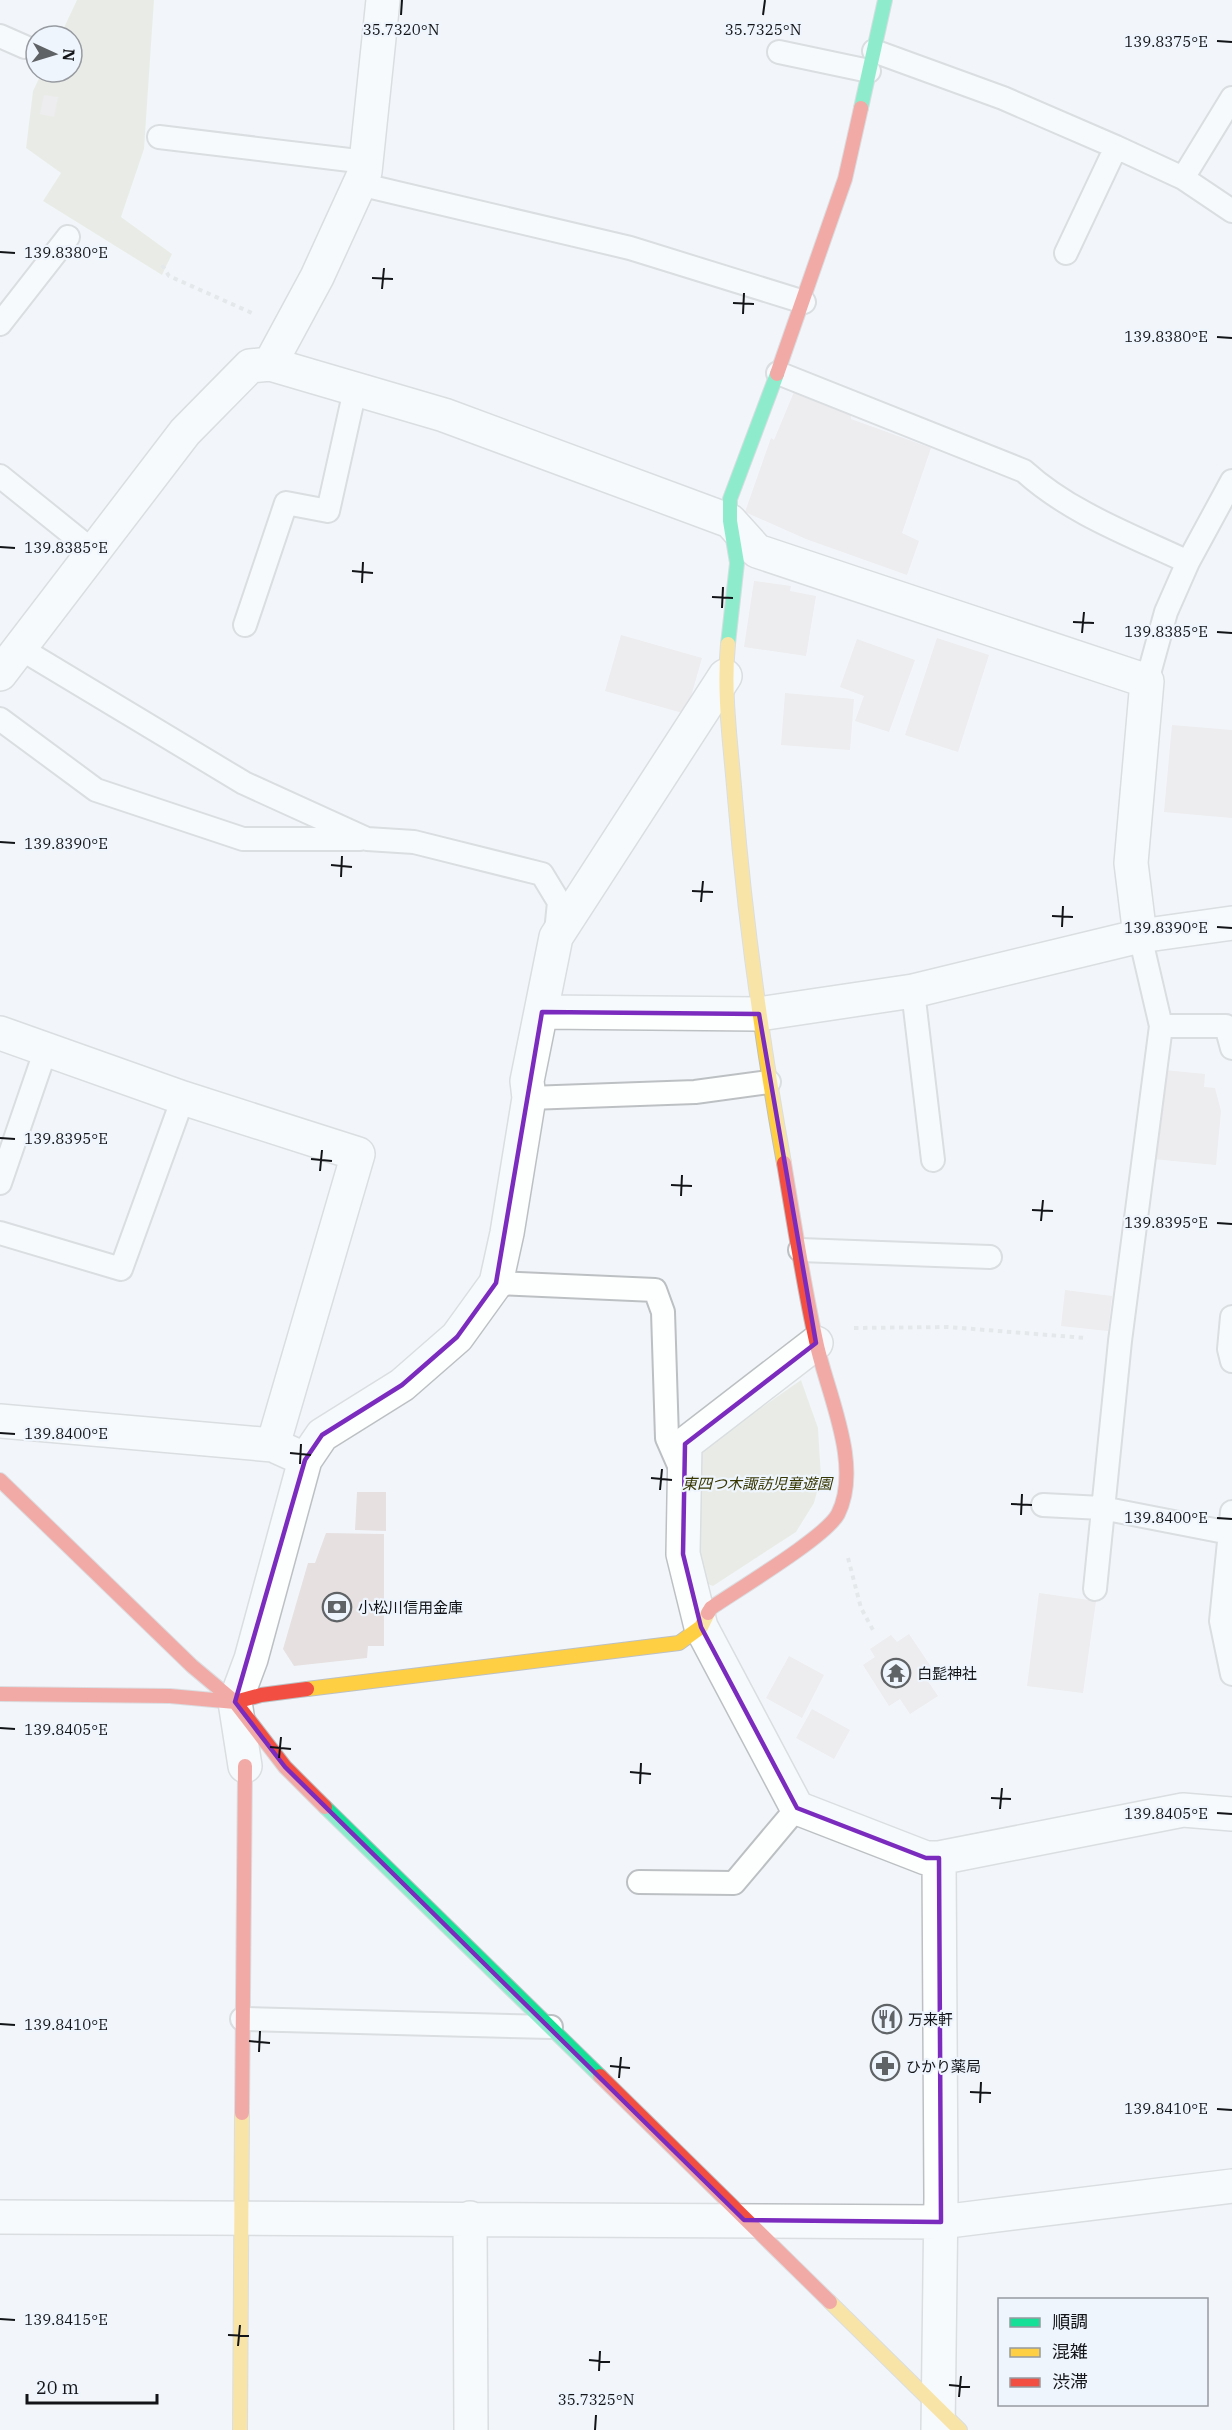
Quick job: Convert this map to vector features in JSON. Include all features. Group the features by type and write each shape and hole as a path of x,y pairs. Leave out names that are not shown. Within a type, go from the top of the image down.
{"street":[{"path":"270,364 317,277 362,173 383,0"},
{"path":"0,1694 170,1696 235,1702 261,1695 679,1643 701,1627 711,1608 817,1536 838,1514 847,1478 841,1427 815,1336 769,1082 740,863 725,676 737,563 730,520 730,499 804,302 845,179 885,0"},
{"path":"0,674 18,647 185,432 250,366 270,364 444,415 730,520 757,551 1147,681 1131,863 1140,936"},
{"path":"240,2430 245,1766 235,1702 251,1659 305,1460 322,1435 402,1386 457,1337 496,1283 507,1233 529,1098 527,1081 556,937 725,676"},
{"path":"542,1012 759,1014 913,991 1140,936 1232,923"},
{"path":"0,1033 183,1098 358,1154 273,1445"},
{"path":"815,1336 685,1444 682,1472 683,1554 701,1627 797,1808 926,1858 939,1858 1183,1810 1232,1814"},
{"path":"0,1421 273,1445 305,1460"},
{"path":"0,1480 192,1666 235,1702 285,1767 551,2027 945,2423"},
{"path":"939,1858 941,2222 945,2423"},
{"path":"0,2217 941,2222 1232,2186"},
{"path":"470,2218 471,2430"}],"lane":[{"path":"0,36 24,47"},
{"path":"779,52 871,61 1003,98 1183,178 1232,212"},
{"path":"1183,178 1232,98"},
{"path":"159,137 362,173 630,248 804,302"},
{"path":"1066,253 1116,147"},
{"path":"0,324 68,237"},
{"path":"778,373 1024,471 1041,486 1112,526 1188,562"},
{"path":"245,625 286,503 328,511 355,390"},
{"path":"0,476 93,551"},
{"path":"1147,681 1166,612 1188,562 1232,481"},
{"path":"18,647 244,783 367,839"},
{"path":"0,719 96,790 243,839 367,839 414,842 542,874 559,902 556,937"},
{"path":"1095,1589 1120,1341 1161,1026 1140,936"},
{"path":"913,991 933,1160"},
{"path":"1161,1026 1226,1026 1232,1048"},
{"path":"0,1184 46,1049"},
{"path":"529,1098 695,1092 769,1082"},
{"path":"0,1233 121,1269 183,1098"},
{"path":"800,1250 990,1257"},
{"path":"496,1283 655,1290 663,1312 667,1438 682,1472"},
{"path":"1232,1317 1229,1349 1232,1361"},
{"path":"1042,1505 1102,1508 1231,1523 1221,1620 1232,1674"},
{"path":"639,1882 734,1883 797,1808"},
{"path":"242,2019 551,2027"}],"path":[{"path":"162,265 169,276 289,329"},
{"path":"815,1336 948,1327 1120,1341"},
{"path":"838,1514 861,1608 873,1630"}],"highlighted area":[{"path":"542,1012 759,1014 816,1343 685,1444 683,1554 701,1627 797,1808 926,1858 939,1858 941,2222 744,2220 285,1767 235,1702 305,1460 322,1435 402,1385 457,1337 496,1283"}],"green space":[{"path":"77,0 154,0 144,149 121,217 172,254 162,275 43,201 61,173 26,148 33,91 36,84 84,84 84,24 66,24"},
{"name":"東四つ木諏訪児童遊園","path":"801,1380 818,1428 821,1477 814,1503 796,1532 713,1586 697,1580 699,1451"}],"building":[{"path":"44,95 58,97 54,117 40,114"},
{"path":"794,392 851,414 851,419 931,448 902,533 919,541 907,575 806,539 745,512 771,438 774,440"},
{"path":"754,581 791,586 790,591 816,596 806,656 744,647"},
{"path":"621,635 702,658 686,714 605,691"},
{"path":"937,638 989,655 958,752 905,735"},
{"path":"857,639 915,660 889,732 855,721 864,696 840,687"},
{"path":"785,693 854,699 850,750 781,745"},
{"path":"1172,725 1232,730 1232,818 1164,812"},
{"path":"1164,1070 1205,1074 1204,1087 1215,1088 1221,1111 1216,1165 1153,1159"},
{"path":"1065,1290 1112,1296 1108,1331 1061,1326"},
{"path":"357,1492 386,1492 386,1531 355,1530"},
{"path":"326,1533 384,1534 384,1646 368,1646 367,1658 294,1666 283,1649 308,1563 315,1563"},
{"path":"1039,1593 1096,1601 1083,1693 1027,1686"},
{"path":"909,1634 936,1674 927,1680 938,1696 910,1714 900,1699 889,1706 863,1665 875,1657 870,1649 891,1635 897,1642"},
{"path":"789,1656 824,1675 802,1718 766,1698"},
{"path":"812,1709 850,1730 834,1759 796,1738"}],"traffic: fast":[{"path":"861,108 885,0"},
{"path":"728,644 737,563 730,521 730,499 777,374"},
{"path":"325,1807 600,2076"}],"traffic: slow":[{"path":"728,644 726,682 728,721 739,844 761,1027 784,1163"},
{"path":"307,1689 679,1643 701,1627 708,1613"},
{"path":"240,2430 242,2113"},
{"path":"830,2302 960,2430"}],"traffic: jam":[{"path":"777,374 845,179 861,108"},
{"path":"708,1613 711,1608 817,1536 838,1514 845,1494 847,1473 845,1450 811,1319 784,1163"},
{"path":"0,1480 192,1666 235,1702 285,1767 325,1807"},
{"path":"0,1694 170,1696 235,1702 261,1695 307,1689"},
{"path":"242,2113 245,1766"},
{"path":"600,2076 830,2302"}],"place":[{"name":"小松川信用金庫","path":"337,1607"},
{"name":"白髭神社","path":"896,1673"},
{"name":"万来軒","path":"887,2019"},
{"name":"ひかり薬局","path":"885,2066"}]}
